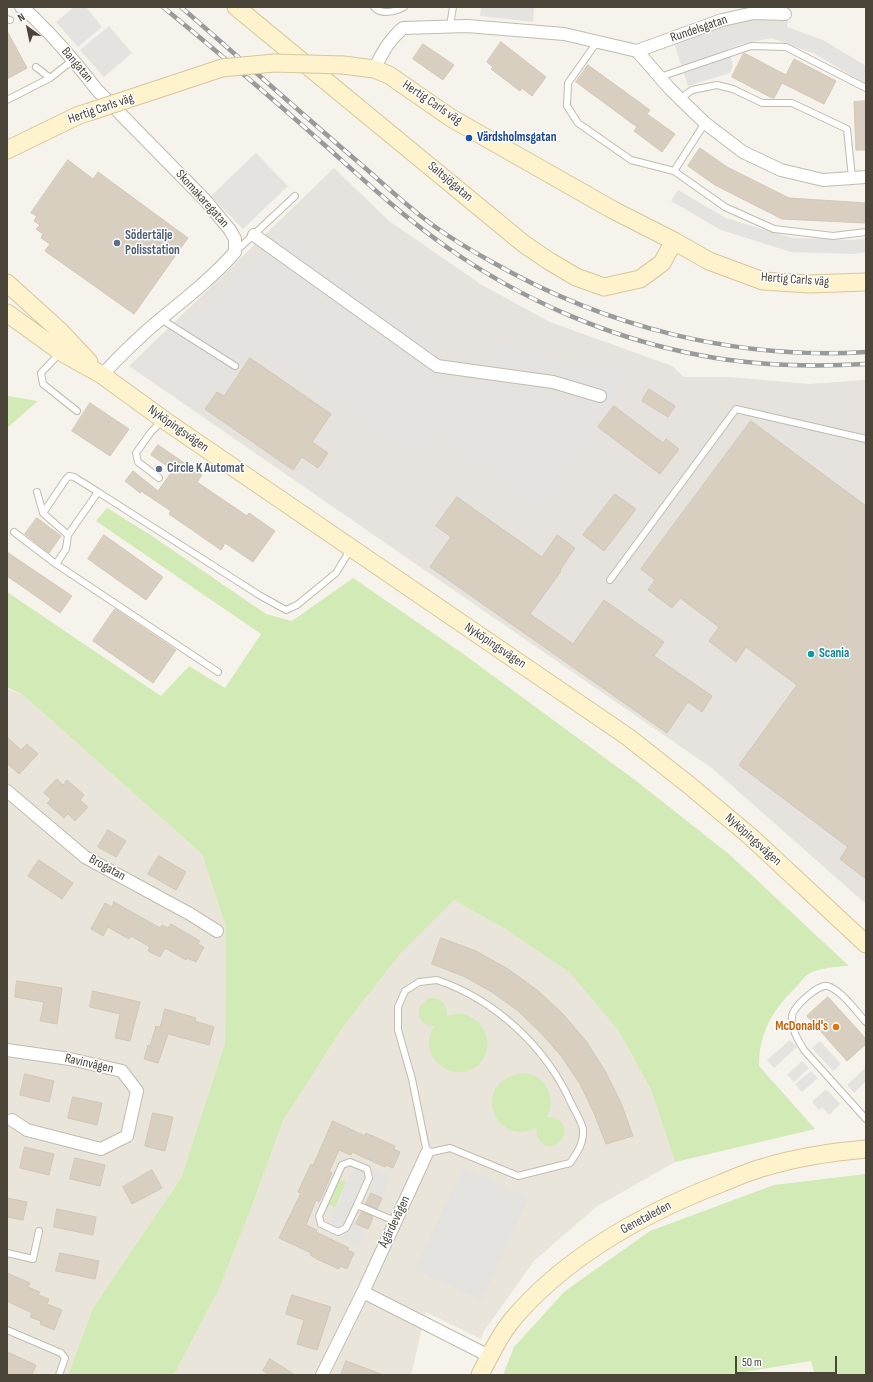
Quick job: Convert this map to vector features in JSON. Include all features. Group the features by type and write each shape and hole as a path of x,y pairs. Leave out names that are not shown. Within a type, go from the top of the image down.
{"main road":[{"name":"Saltsjögatan","path":"236,7 524,244 576,277 604,288 640,279 662,262 674,241"},
{"name":"Hertig Carls väg","path":"7,150 45,130 79,115 222,68 274,63 343,65 374,69 389,75 458,122 613,210 674,241 709,261 763,281 810,284 866,282"},
{"name":"Hertig Carls väg","path":"7,161 45,130"},
{"name":"Nyköpingsvägen","path":"7,283 66,348"},
{"name":"Nyköpingsvägen","path":"7,313 66,348 164,420 628,737 690,785 751,837 866,944"},
{"name":"Genetaleden","path":"480,1375 512,1321 543,1288 582,1255 628,1226 686,1197 765,1166 826,1153 866,1149"}],"street":[{"name":"Bangatan","path":"21,7 48,32 97,90"},
{"name":"Rundelsgatan","path":"637,51 722,20 754,13 786,14"},
{"path":"374,69 391,38 403,28 467,26 564,34 637,51 680,99 705,123 744,152 781,170 823,180 866,177"},
{"name":"Skomakaregatan","path":"97,90 206,201 230,230 235,239 235,252"},
{"path":"254,235 437,366 552,382 600,396"},
{"path":"102,375 115,361 203,283 235,252"},
{"name":"Brogatan","path":"7,791 85,857 190,914 217,931"},
{"name":"Ravinvägen","path":"7,1050 70,1059 122,1071 137,1091 127,1136 101,1149 27,1130 12,1120"},
{"name":"Ågärdevägen","path":"322,1375 363,1292 427,1153"},
{"path":"363,1292 490,1356"}],"lane":[{"path":"374,7 377,11 388,12 404,7"},
{"path":"450,26 453,7"},
{"path":"597,42 568,83 567,106 578,123 631,160 674,171 725,207 774,229 832,236 866,232"},
{"path":"660,77 751,46 786,47 866,88"},
{"path":"7,100 50,78 73,60"},
{"path":"36,67 50,78"},
{"path":"680,99 692,90 717,85 733,89 762,103 792,103 847,130 852,178"},
{"path":"674,171 705,123"},
{"path":"235,252 295,196"},
{"path":"161,319 235,366"},
{"path":"66,348 41,373 42,384 78,411"},
{"path":"610,580 736,408 866,439"},
{"path":"159,478 138,462 136,453 152,432 164,420"},
{"path":"43,513 69,476 74,477 259,595 286,610 297,605 336,573 351,548"},
{"path":"37,492 43,513 68,535"},
{"path":"56,564 66,549 68,535 98,492"},
{"path":"14,532 56,564 218,672"},
{"path":"437,980 452,985 484,1003 520,1030 542,1055 566,1090 583,1130 580,1149 570,1163 518,1176 450,1148 427,1153 412,1079 398,1030 398,1007 404,991 419,982 437,980"},
{"path":"866,1022 840,994 828,986 823,985 817,988 796,1007 792,1015 793,1028 804,1050 866,1119"},
{"path":"350,1162 367,1169 370,1178 357,1205 346,1228 338,1232 321,1224 318,1216 342,1165 350,1162"},
{"path":"357,1205 395,1221"},
{"path":"7,1253 32,1259 39,1231"},
{"path":"7,1330 61,1353 64,1358 59,1375"}],"shaded area":[{"path":"74,7 86,7 102,27 78,47 56,22"},
{"path":"481,7 534,7 533,22 480,16"},
{"path":"745,7 790,9 787,27 823,40 866,66 866,84 813,53 771,38 741,44 728,49 733,65 730,73 688,86 670,31"},
{"path":"109,26 132,53 104,77 80,50"},
{"path":"256,153 288,186 243,229 211,196"},
{"name":"Scania","path":"334,168 389,221 482,285 550,322 672,366 684,377 729,377 809,384 866,380 866,904 713,769 129,366"},
{"path":"678,190 726,218 792,238 853,240 866,238 866,252 854,254 791,252 721,230 671,201"},
{"path":"281,232 437,345 430,353 467,381 415,457 211,310 246,263 250,266 256,258 260,260"},
{"path":"196,308 254,348 222,393 214,387 199,410 134,366"},
{"path":"497,343 622,377 615,397 541,506 435,434"},
{"path":"7,689 24,696 202,854 226,927 225,1043 181,1178 93,1308 68,1375 7,1375"},
{"path":"454,900 507,930 570,973 618,1030 651,1090 675,1162 596,1207 534,1261 484,1331 481,1339 426,1312 411,1375 174,1375 220,1287 283,1121 343,1027 401,953"},
{"path":"790,1040 797,1047 774,1068 767,1060"},
{"path":"820,1041 841,1064 833,1071 812,1048"},
{"path":"802,1061 809,1068 794,1082 787,1075"},
{"path":"866,1067 866,1081 854,1093 847,1085"},
{"path":"811,1071 818,1078 802,1092 795,1084"},
{"path":"826,1089 840,1104 829,1115 822,1107 819,1110 812,1102"},
{"path":"357,1161 390,1176 382,1196 369,1190 354,1224 366,1230 359,1246 326,1231"},
{"path":"463,1167 529,1198 481,1300 415,1270"}],"green space":[{"path":"7,396 38,401 7,428"},
{"path":"107,508 149,534 266,614 292,621 353,578 462,653 635,780 730,855 849,966 822,969 807,975 780,1005 768,1023 761,1043 759,1066 815,1129 675,1162 651,1090 618,1030 570,973 507,930 454,900 401,953 343,1027 283,1121 220,1287 174,1375 68,1375 93,1308 181,1178 225,1043 226,927 202,854 24,696 7,687 7,592 161,696 189,666 225,688 261,634 96,521"},
{"path":"430,998 438,999 443,1002 446,1008 447,1016 458,1014 468,1016 483,1028 487,1037 488,1047 485,1056 478,1065 468,1071 457,1072 448,1070 439,1064 433,1056 429,1047 429,1037 434,1026 423,1023 419,1015 421,1005"},
{"path":"523,1073 534,1075 544,1084 551,1100 551,1106 547,1117 557,1119 563,1124 565,1131 563,1137 559,1143 554,1146 548,1146 541,1142 537,1135 537,1127 522,1132 509,1129 500,1122 494,1112 492,1100 496,1088 506,1079"},
{"path":"866,1174 866,1375 815,1375 811,1361 726,1375 503,1375 514,1347 565,1291 650,1231 774,1185"},
{"path":"338,1179 346,1182 335,1207 327,1204"}],"building":[{"path":"7,31 27,68 7,79"},
{"path":"501,42 546,77 532,96 522,88 520,91 491,69 493,67 487,62"},
{"path":"423,44 454,65 443,80 413,59"},
{"path":"744,53 786,75 794,59 836,81 824,104 782,83 774,98 772,98 732,77"},
{"path":"588,65 650,110 647,114 675,134 662,152 634,131 637,127 576,82"},
{"path":"866,101 866,150 856,150 854,102"},
{"path":"700,148 727,167 789,198 866,203 866,223 782,219 715,185 688,166"},
{"path":"68,160 93,179 98,172 188,238 134,314 45,251 50,244 41,238 43,234 36,229 40,225 34,221 37,216 31,213"},
{"path":"250,358 331,414 312,442 328,453 318,468 302,457 293,470 205,409 217,392 224,396"},
{"path":"649,389 675,406 668,417 642,401"},
{"path":"90,403 129,429 110,456 72,431"},
{"path":"614,406 663,443 666,439 679,449 660,474 598,427"},
{"name":"Scania","path":"751,421 866,506 866,879 840,859 848,847 739,765 797,685 746,647 736,662 709,641 719,627 680,598 672,608 648,590 655,580 641,569"},
{"path":"158,445 202,475 197,482 247,516 249,513 275,531 253,562 225,543 221,550 169,514 171,511 141,491 140,493 125,481 133,471 158,491 173,470 151,455"},
{"path":"615,494 636,509 604,551 583,535"},
{"path":"457,497 542,557 557,535 575,548 560,570 561,571 530,614 573,644 604,600 664,642 654,656 712,696 702,712 688,702 667,733 430,567 451,537 436,526"},
{"path":"37,518 61,536 49,553 25,534"},
{"path":"104,535 163,577 146,600 88,559"},
{"path":"7,552 72,596 60,613 7,576"},
{"path":"115,609 176,650 153,683 93,641"},
{"path":"7,737 21,750 27,744 38,754 19,774 7,763"},
{"path":"57,779 63,785 67,780 84,795 80,800 88,807 75,821 68,814 64,818 47,803 51,799 44,793"},
{"path":"108,830 126,841 116,857 98,847"},
{"path":"159,856 186,872 176,890 148,874"},
{"path":"39,860 73,883 62,899 28,876"},
{"path":"114,902 160,928 162,925 168,928 171,924 200,941 198,944 204,947 196,962 187,958 186,960 165,948 160,957 148,951 150,947 131,936 129,939 108,927 103,936 91,929 105,903 112,907"},
{"path":"441,938 476,951 508,969 537,990 563,1014 586,1041 605,1071 621,1103 633,1136 606,1144 594,1113 580,1084 562,1057 541,1033 518,1011 492,992 463,976 432,964"},
{"path":"17,981 62,988 57,1024 40,1021 44,1002 15,997"},
{"path":"93,991 140,1002 130,1041 115,1038 120,1014 90,1007"},
{"name":"McDonald's","path":"828,997 866,1039 866,1044 847,1061 807,1016"},
{"path":"165,1009 196,1018 195,1021 214,1027 209,1045 168,1034 158,1063 144,1059 156,1026 160,1027"},
{"path":"25,1074 54,1081 49,1102 20,1095"},
{"path":"73,1097 102,1103 97,1125 68,1118"},
{"path":"153,1113 173,1117 165,1151 145,1146"},
{"path":"333,1121 365,1136 366,1133 395,1146 394,1149 400,1152 393,1168 386,1165 385,1167 352,1152 351,1155 339,1150 329,1172 332,1173 319,1202 316,1200 306,1225 317,1230 316,1232 349,1248 347,1250 354,1253 347,1269 340,1266 339,1269 319,1260 310,1255 311,1253 279,1238 301,1193 298,1192 311,1164 313,1165"},
{"path":"25,1147 54,1154 49,1175 20,1168"},
{"path":"75,1158 105,1165 100,1186 70,1179"},
{"path":"152,1170 162,1188 132,1204 123,1187"},
{"path":"371,1193 382,1198 377,1209 366,1204"},
{"path":"7,1198 27,1202 23,1220 7,1217"},
{"path":"57,1209 96,1217 93,1235 54,1227"},
{"path":"362,1212 373,1217 368,1229 356,1224"},
{"path":"60,1253 99,1261 95,1279 56,1271"},
{"path":"7,1273 30,1283 28,1287 40,1292 38,1295 49,1299 47,1304 62,1310 54,1330 40,1324 41,1321 30,1317 32,1313 7,1301"},
{"path":"292,1295 331,1307 317,1350 297,1344 304,1320 286,1314"},
{"path":"7,1352 36,1365 32,1375 7,1375"},
{"path":"270,1359 295,1375 270,1375 263,1371"},
{"path":"346,1361 381,1374 381,1375 341,1375"}],"railway":[{"path":"163,7 417,225 476,267 536,300 568,315 632,338 665,348 699,355 720,359 782,365 866,364"},
{"path":"181,7 425,219 448,236 535,285 580,305 626,321 673,334 720,344 768,350 817,353 866,352"}],"place":[{"name":"Värdsholmsgatan","path":"469,138"},
{"name":"Södertälje Polisstation","path":"117,243"},
{"name":"Circle K Automat","path":"159,469"},
{"name":"Scania","path":"811,654"},
{"name":"McDonald's","path":"836,1027"}]}
